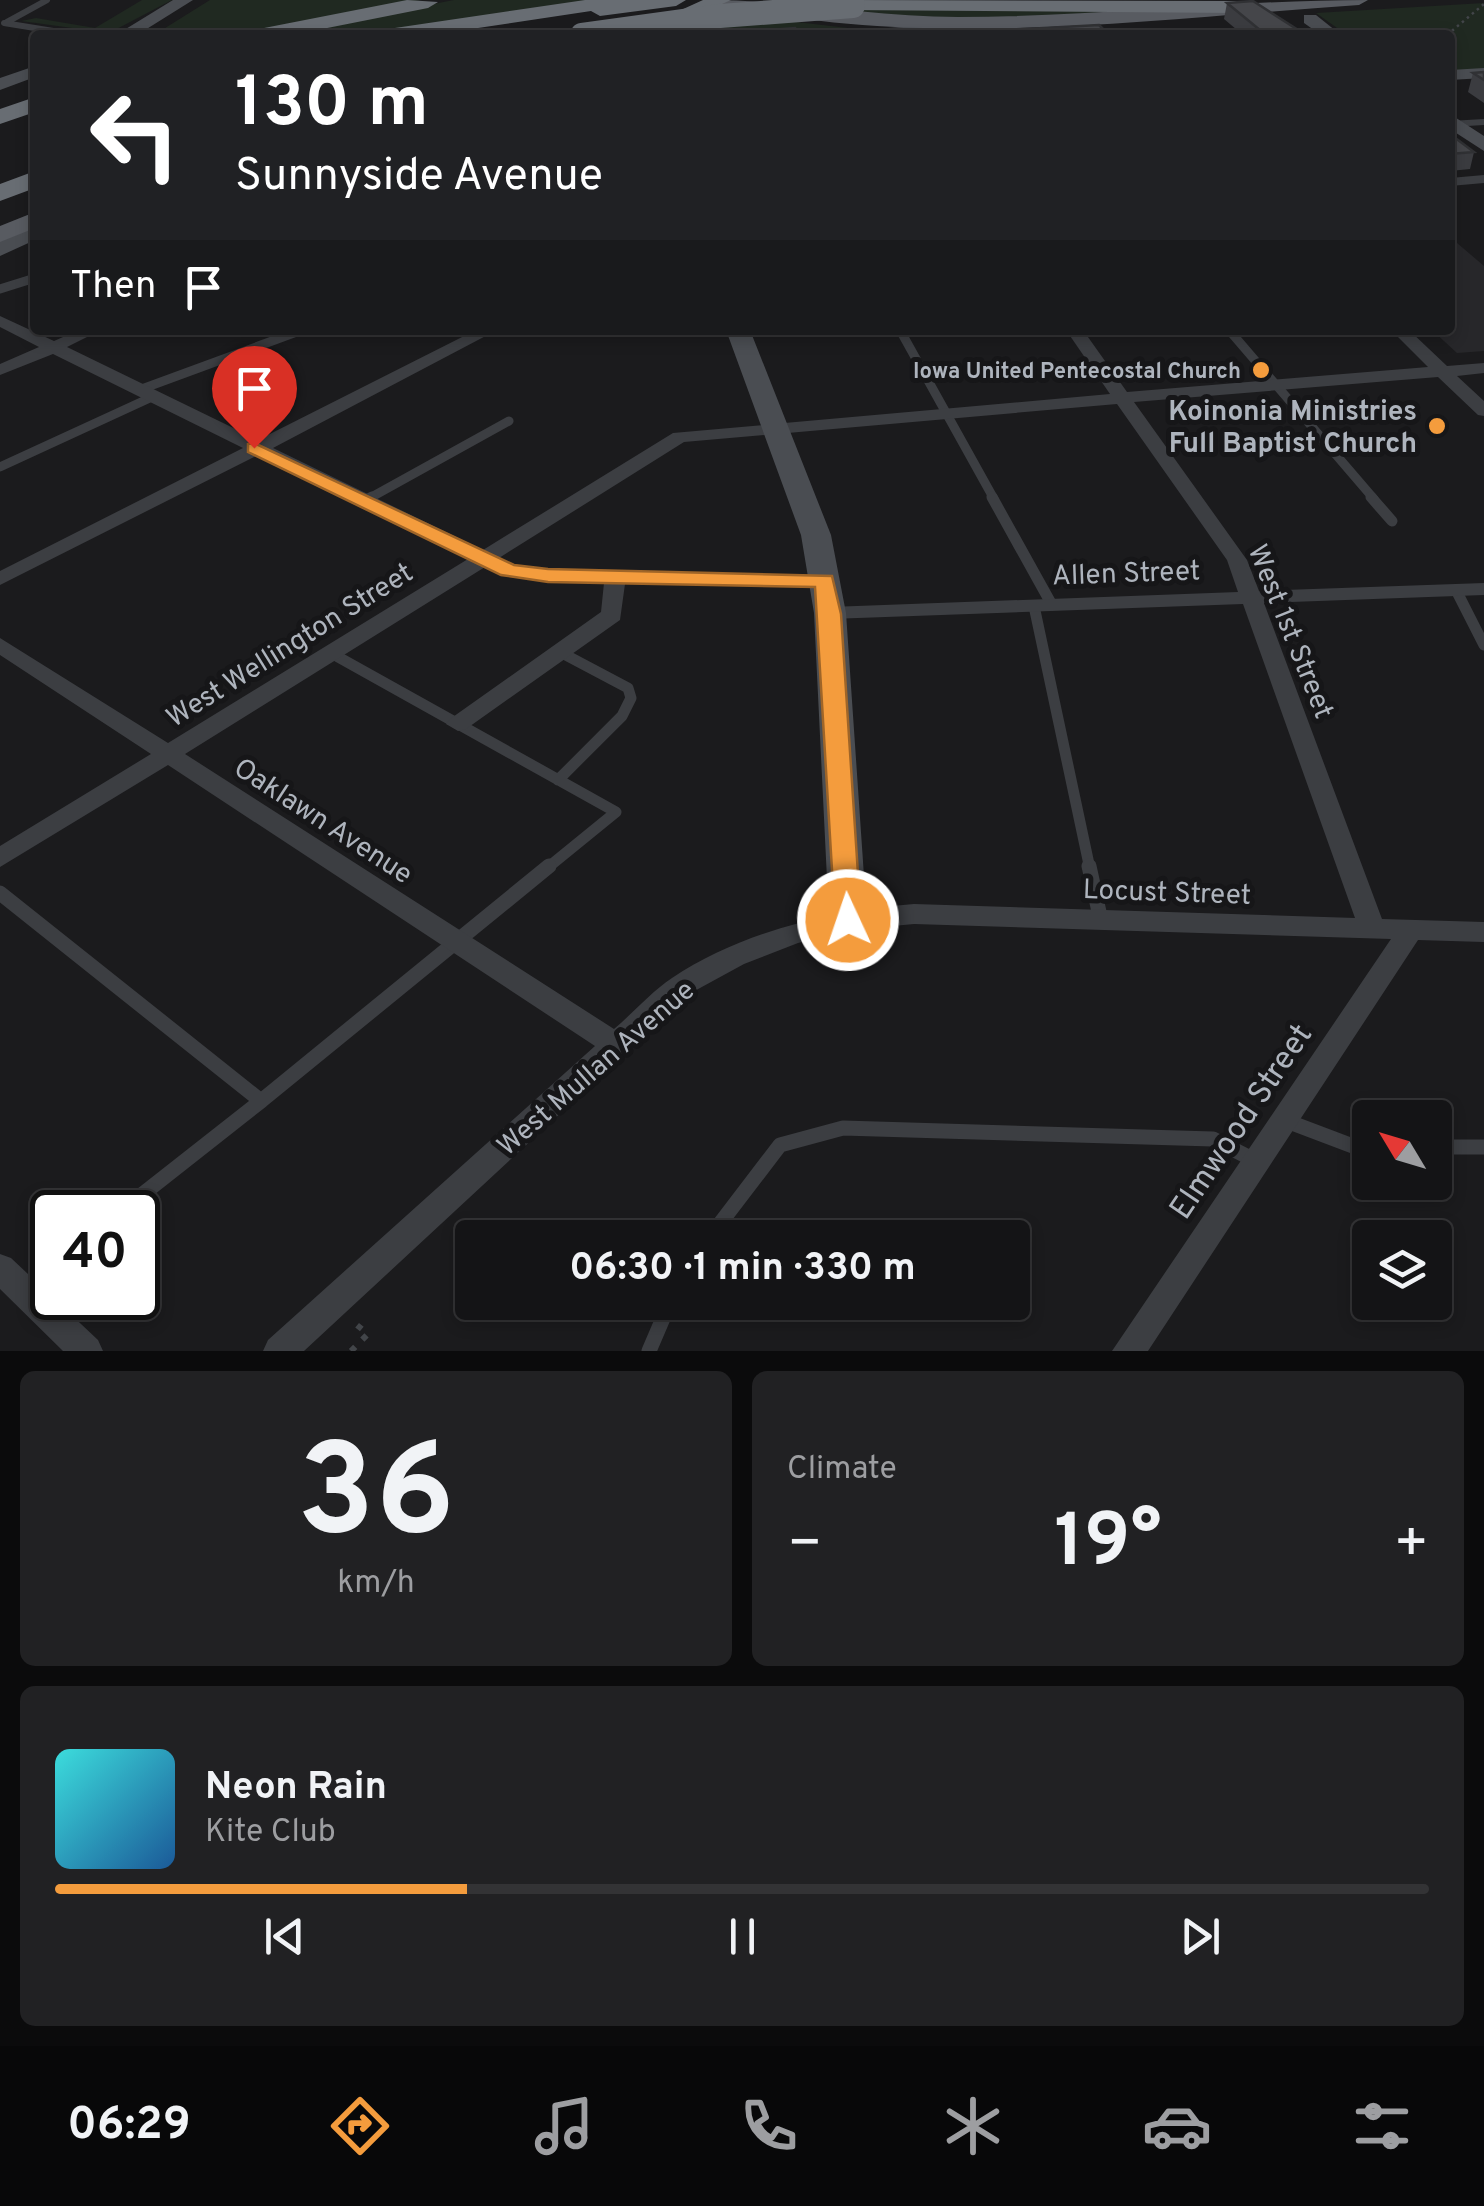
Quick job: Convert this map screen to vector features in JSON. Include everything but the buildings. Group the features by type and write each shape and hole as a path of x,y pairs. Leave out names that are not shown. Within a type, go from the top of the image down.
{"highway":[{"path":"284,30 436,0"},
{"path":"545,30 626,0"},
{"path":"497,30 583,19 676,0"},
{"path":"639,30 719,0"},
{"path":"449,30 770,0"},
{"path":"583,19 720,16 853,6 1238,7"},
{"path":"0,117 30,106"},
{"path":"0,138 30,128"},
{"path":"0,172 30,160"},
{"path":"0,193 30,182"},
{"path":"0,222 30,210"}],"main road":[{"path":"719,0 814,17 876,22 1073,20 1359,0"},
{"path":"0,236 30,221"}],"street":[{"path":"134,30 185,0"},
{"path":"1310,19 1325,30"},
{"path":"931,30 1073,20"},
{"path":"1455,75 1484,73"},
{"path":"0,84 30,74"},
{"path":"1455,125 1484,145"},
{"path":"1455,182 1484,179"},
{"path":"0,249 30,234"},
{"name":"Allen Street","path":"0,321 482,560 528,574 828,597 1043,605 1484,589"},
{"path":"0,370 82,335"},
{"path":"0,579 479,335"},
{"path":"740,335 816,535 828,597 848,920"},
{"name":"West 1st Street","path":"1077,335 1237,560 1373,931"},
{"path":"1404,335 1484,411"},
{"name":"West Wellington Street","path":"0,858 680,437 777,431 1120,396 1484,368"},
{"path":"458,724 612,615 615,578"},
{"name":"Oaklawn Avenue","path":"0,645 616,1045"},
{"name":"Locust Street","path":"848,920 914,914 1484,932"},
{"name":"West Mullan Avenue","path":"280,1351 678,988 713,966 789,933 848,920"},
{"name":"Elmwood Street","path":"1129,1351 1410,931"},
{"path":"11,1278 86,1351"}],"lane":[{"path":"2,24 47,0"},
{"path":"2,24 43,30"},
{"path":"1455,122 1484,122"},
{"path":"0,289 30,280"},
{"path":"0,467 145,393 290,335"},
{"path":"903,335 1043,605 1101,921"},
{"path":"1234,335 1392,521"},
{"path":"363,502 509,421"},
{"path":"1456,590 1484,644"},
{"path":"558,780 622,716 631,698 628,688 560,652"},
{"path":"148,1190 616,812 331,653"},
{"path":"0,894 261,1101"},
{"path":"1284,1120 1352,1146"},
{"path":"723,1220 780,1146 843,1128 1213,1140 1256,1161"},
{"path":"1452,1147 1484,1147"},
{"path":"649,1351 662,1320"}],"path":[{"path":"1454,30 1484,4"},
{"path":"351,1351 368,1334"}],"shaded area":[{"path":"142,0 172,0 115,30 21,21 36,18 95,28"},
{"path":"210,0 421,0 274,30 162,30"},
{"path":"454,0 601,0 406,30 300,30"},
{"path":"1484,3 1484,70 1455,72 1455,30 1340,30 1316,13"},
{"path":"893,8 1169,8 989,20 812,14"},
{"path":"780,20 865,30 703,30"},
{"path":"1455,241 1484,266 1484,351 1457,353 1437,335 1455,335"}],"place":[{"name":"Iowa United Pentecostal Church","path":"1261,370"},
{"name":"Koinonia Ministries Full Baptist Church","path":"1437,426"}],"route":[{"path":"254,448 509,570 548,576 825,581 848,920"}]}
